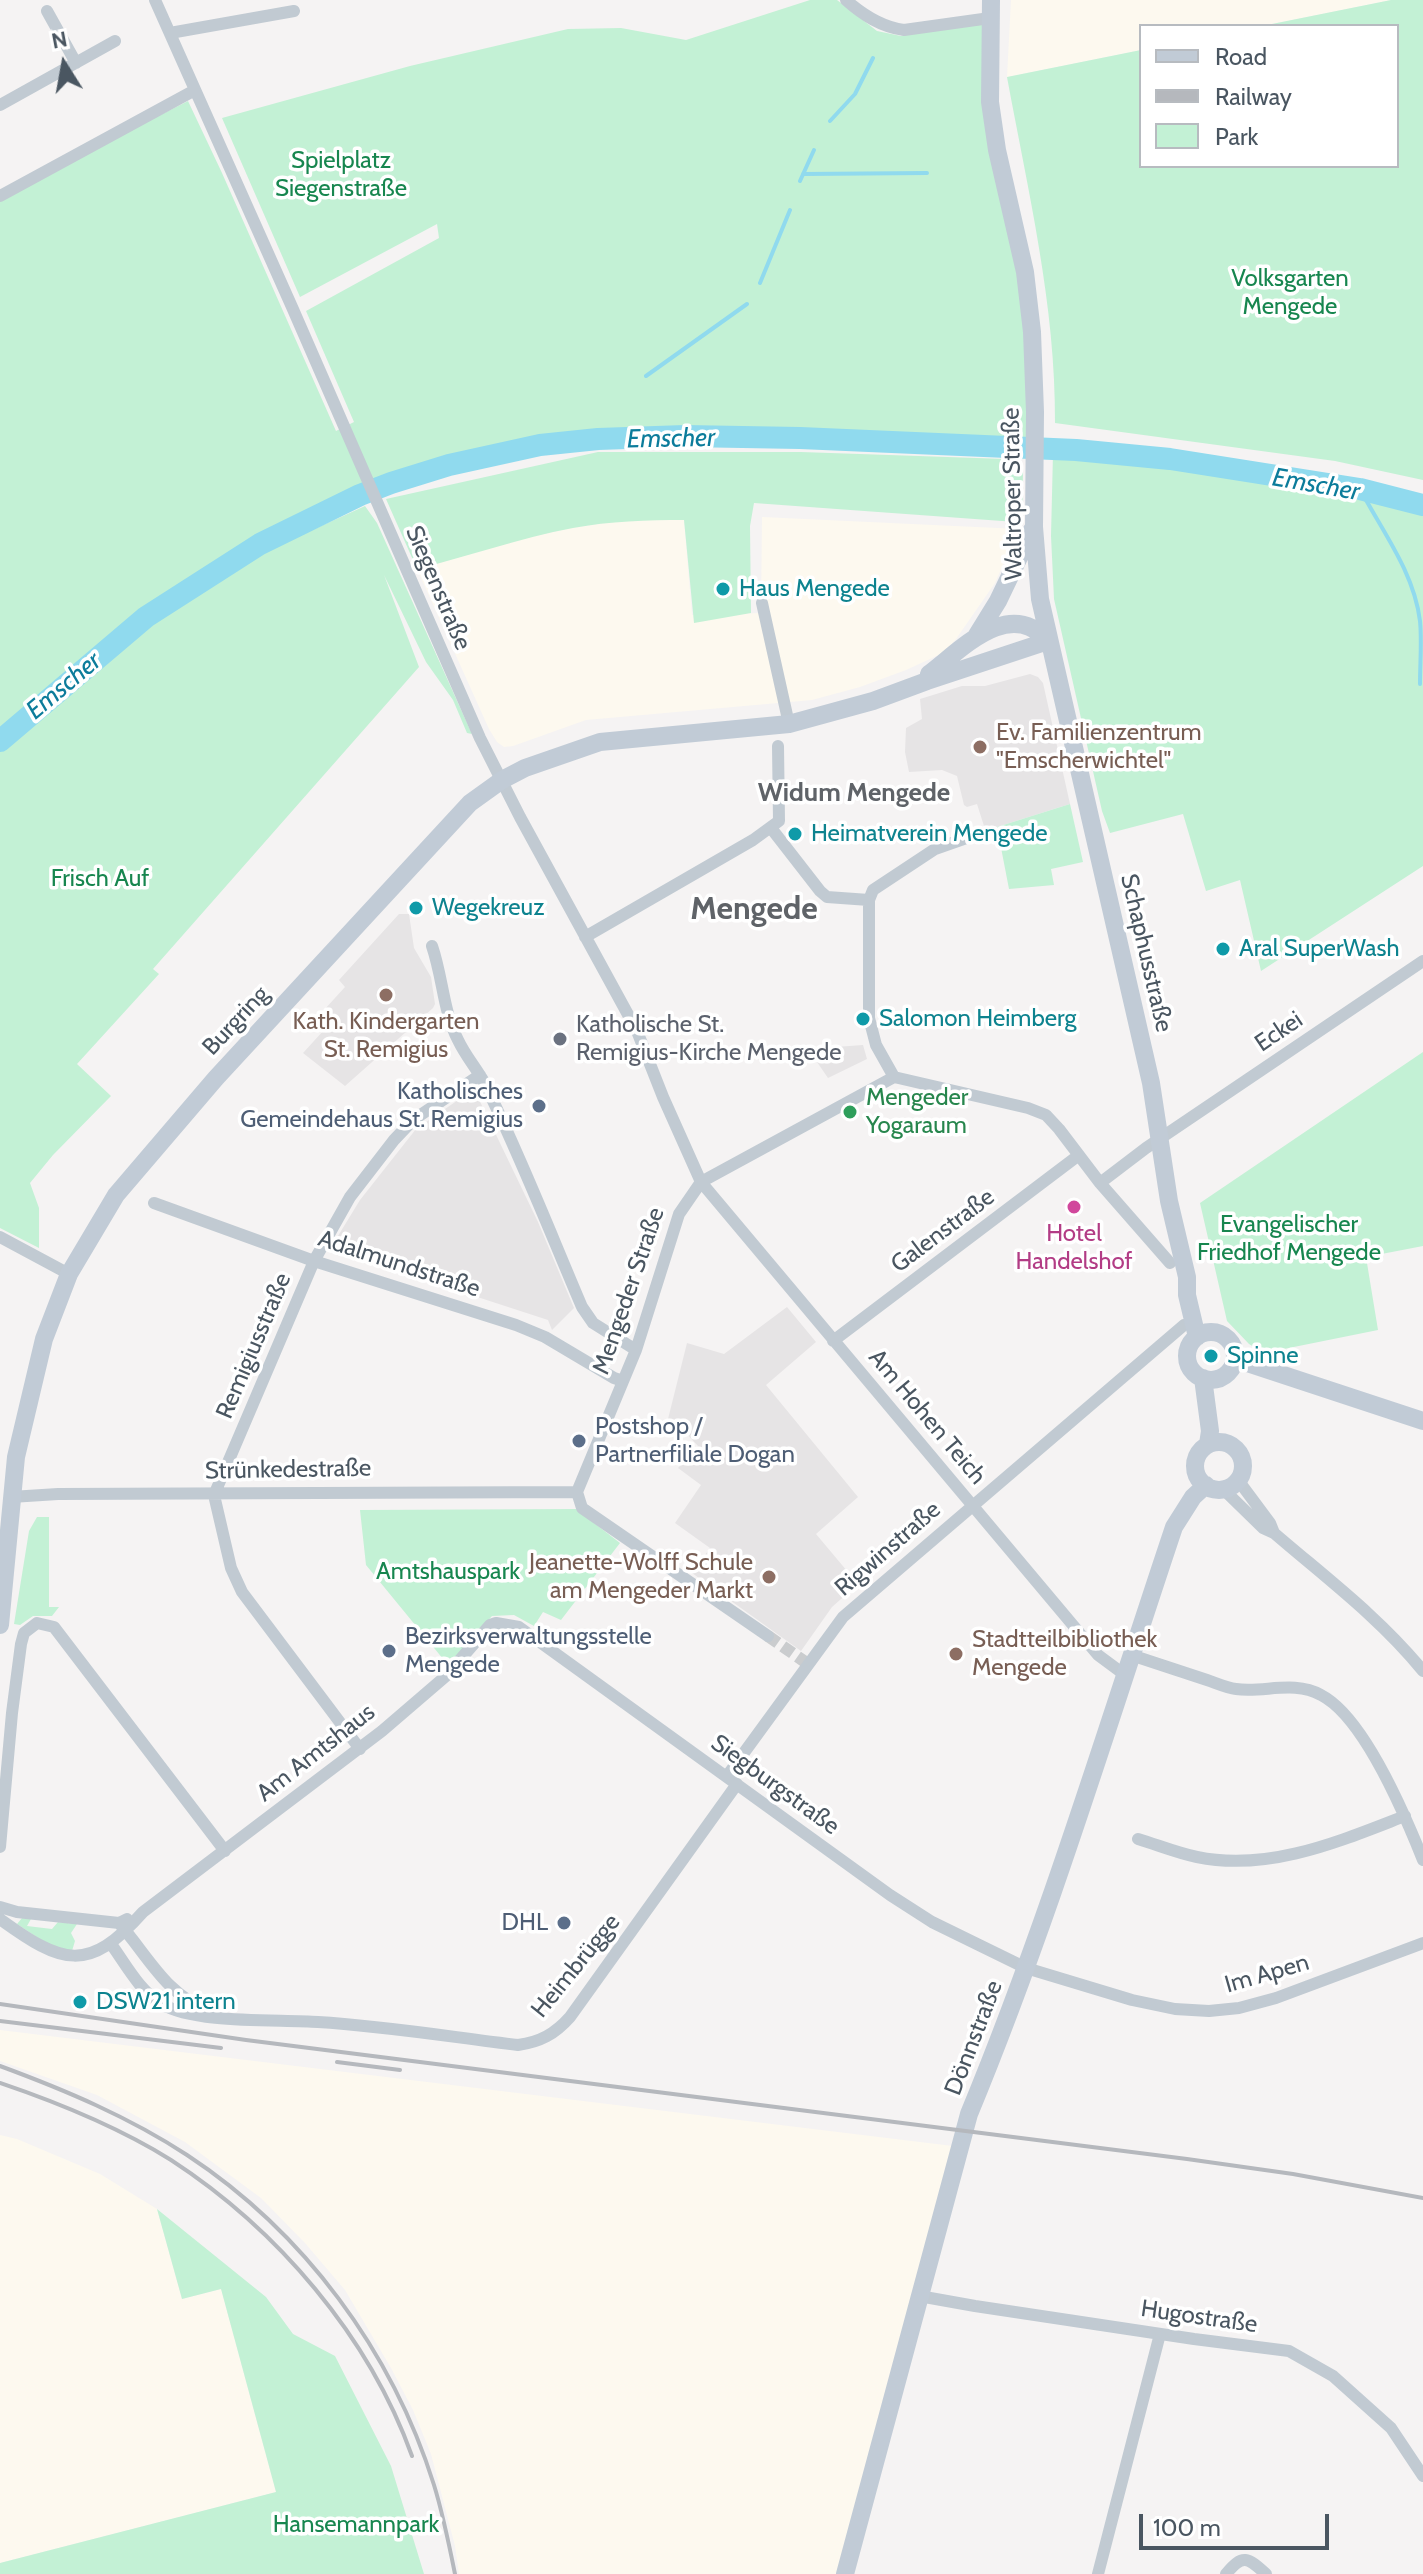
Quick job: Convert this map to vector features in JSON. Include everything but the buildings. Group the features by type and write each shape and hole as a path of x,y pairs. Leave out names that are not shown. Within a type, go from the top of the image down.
{"main road":[{"name":"Waltroper Straße","path":"990,9 990,102 997,150 1030,304 1035,412 1034,527 1040,599 1048,641"},
{"path":"974,640 998,601 1034,527"},
{"path":"789,724 859,706 1048,641 1034,628 1014,623 995,627 914,685"},
{"name":"Schaphusstraße","path":"1048,641 1151,1083 1169,1201 1197,1332"},
{"name":"Burgring","path":"0,1625 5,1497 44,1339 69,1274 116,1195 216,1078 453,819 475,798 502,780 525,768 600,742 789,724"},
{"path":"1197,1332 1217,1333 1229,1340 1235,1359 1230,1370 1212,1378 1195,1373 1188,1362 1189,1348 1197,1332"},
{"path":"1235,1359 1423,1421"},
{"path":"1212,1378 1210,1431 1216,1444 1236,1450 1242,1461 1216,1482"},
{"name":"Dönnstraße","path":"845,2574 969,2114 993,2061 1026,1968 1174,1527 1176,1505 1216,1482 1195,1466 1198,1453 1216,1444"}],"street":[{"name":"Siegenstraße","path":"155,0 468,711 646,1050 701,1182"},
{"path":"846,0 869,18 893,29 904,30 990,9"},
{"path":"47,11 76,63"},
{"path":"170,33 294,11"},
{"path":"0,105 115,41"},
{"path":"0,196 195,90"},
{"path":"762,603 789,724"},
{"path":"778,746 775,824 827,897 869,900"},
{"path":"585,937 775,824"},
{"path":"972,836 935,849 873,890 869,900 869,1018 876,1045 894,1077 1046,1115 1170,1263"},
{"path":"432,946 441,972 444,1004 458,1040 480,1075 582,1307 593,1323 636,1350"},
{"name":"Eckei","path":"1160,1138 1423,961"},
{"name":"Remigiusstraße","path":"214,1495 314,1261 350,1197 413,1120 480,1075"},
{"name":"Mengeder Straße","path":"577,1492 636,1350 679,1214 701,1182 894,1077"},
{"path":"1100,1183 1160,1138"},
{"name":"Galenstraße","path":"833,1341 1079,1155"},
{"name":"Am Hohen Teich","path":"701,1182 1098,1655 1125,1675"},
{"name":"Adalmundstraße","path":"154,1203 314,1261 516,1325 545,1337 623,1381"},
{"path":"0,1237 69,1274"},
{"name":"Rigwinstraße","path":"732,1780 843,1617 972,1505 1197,1332"},
{"path":"1216,1482 1270,1523 1274,1533 1394,1637 1423,1671"},
{"path":"577,1492 582,1508 768,1636"},
{"name":"Strünkedestraße","path":"5,1497 58,1494 577,1492"},
{"path":"214,1495 231,1568 242,1592 360,1749"},
{"path":"0,1847 12,1713 24,1633 37,1623 46,1624 57,1631 225,1851"},
{"name":"Am Amtshaus","path":"17,1912 5,1923 34,1943 67,1956 81,1957 111,1944 123,1927 360,1749 446,1676 484,1630 496,1623 506,1624"},
{"name":"Siegburgstraße","path":"506,1624 519,1627 893,1897 932,1922 1026,1968"},
{"path":"1131,1655 1236,1689 1292,1687 1323,1695 1359,1735 1385,1775 1423,1860"},
{"name":"Heimbrügge","path":"111,1944 143,1987 162,2004 192,2014 320,2022 518,2045 546,2038 570,2017 732,1780"},
{"path":"1138,1839 1196,1857 1220,1861 1249,1860 1282,1857 1319,1848 1405,1816"},
{"path":"0,1907 123,1927"},
{"name":"Heimbrügge","path":"123,1927 182,1999 237,2019"},
{"name":"Im Apen","path":"1026,1968 1132,2000 1175,2009 1209,2011 1239,2008 1276,1998 1423,1943"},
{"name":"Hugostraße","path":"919,2296 1289,2351 1333,2376 1391,2428 1423,2476"},
{"path":"1098,2574 1160,2334"},
{"path":"1226,2574 1242,2559 1250,2560 1266,2574"}],"shaded area":[{"path":"1011,0 1391,0 1272,24 1139,24 1139,50 1007,77"},
{"path":"762,517 1019,529 995,583 956,639 943,653 906,670 812,700 586,720 504,747 489,729 417,569 575,527 629,520 684,520 692,615 761,613"},
{"name":"Ev. Familienzentrum \"Emscherwichtel\"","path":"1030,674 1043,683 1070,804 997,827 984,826 977,804 964,805 957,776 942,770 909,772 905,752 906,728 922,719 920,699 962,686 985,686"},
{"name":"Kath. Kindergarten St. Remigius","path":"399,914 409,914 414,948 431,977 435,1004 345,1086 303,1053 334,1019 324,1010 345,987 339,980"},
{"path":"863,1045 867,1059 828,1078 808,1049"},
{"path":"474,1089 538,1222 574,1308 552,1330 548,1320 330,1249 360,1200 416,1129"},
{"path":"787,1307 816,1342 766,1385 858,1497 816,1534 858,1584 832,1607 801,1651 692,1573 710,1548 675,1523 701,1485 678,1468 698,1446 668,1419 687,1343 724,1354"},
{"path":"0,2030 961,2147 845,2574 459,2574 455,2546 431,2454 391,2368 345,2290 261,2198 185,2142 97,2095 0,2061"},
{"path":"0,2135 17,2139 100,2174 157,2209 182,2299 221,2289 276,2492 0,2563"}],"green space":[{"path":"810,0 837,0 877,31 901,36 990,18 989,79 1025,272 1035,448 689,436 614,438 540,445 451,465 366,495 284,533 205,579 365,506 377,523 472,734 467,733 453,700 426,662 384,575 419,667 153,969 159,974 77,1064 111,1096 30,1183 39,1208 39,1248 0,1228 0,196 188,101 336,431 354,422 306,311 439,238 437,224 300,297 222,118 410,66 568,29 621,28 686,40"},
{"name":"Volksgarten Mengede","path":"1391,0 1423,0 1423,480 1335,461 1055,423 1046,292 1007,77 1139,50 1139,168 1399,168 1399,24 1272,24"},
{"path":"598,452 801,452 1006,459 1021,462 1022,519 1016,522 754,503 750,526 751,613 694,623 684,520 628,521 573,528 417,569 386,499"},
{"path":"1053,453 1342,492 1423,509 1423,866 1261,971 1240,880 1206,891 1183,814 1110,833 1102,811 1054,599 1051,536"},
{"path":"1070,804 1083,862 1051,869 1054,885 1009,889 997,827"},
{"name":"Evangelischer Friedhof Mengede","path":"1423,1052 1423,1246 1366,1257 1378,1330 1264,1353 1249,1344 1227,1321 1200,1203"},
{"name":"Amtshauspark","path":"576,1509 620,1543 561,1620 543,1612 534,1626 514,1615 492,1616 448,1665 366,1565 360,1510"},
{"path":"37,1517 49,1517 49,1607 59,1607 52,1616 33,1616 20,1625 14,1624 29,1531"},
{"path":"22,1918 31,1919 27,1926 52,1929 58,1922 77,1924 71,1933 75,1941 72,1951 50,1946 17,1924"},
{"name":"Hansemannpark","path":"157,2209 266,2297 293,2334 335,2356 391,2466 424,2574 0,2574 0,2563 276,2492 221,2289 182,2299"}],"waterway":[{"path":"830,121 855,94 873,58"},
{"path":"800,181 814,150"},
{"path":"803,174 927,173"},
{"path":"760,283 790,210"},
{"path":"646,376 747,304"},
{"path":"636,438 638,428"},
{"name":"Emscher","path":"0,741 146,617 260,544 391,483 449,465 540,445 685,436 1076,450 1170,459 1360,489 1423,505"},
{"path":"1360,489 1396,552 1417,603 1421,629 1420,684"}],"tunnel":[{"path":"768,1636 808,1664"}],"railway":[{"path":"0,2004 246,2040 1187,2159 1293,2174 1423,2198"},
{"path":"0,2021 221,2048"},
{"path":"337,2062 400,2070"},
{"path":"0,2066 96,2105 187,2155 269,2220 305,2258 339,2299 394,2388 434,2485 455,2574"},
{"path":"0,2083 88,2117 151,2148 210,2188 247,2218 315,2289 345,2328 394,2412 412,2456"}],"place":[{"name":"Haus Mengede","path":"723,589"},
{"name":"Ev. Familienzentrum \"Emscherwichtel\"","path":"980,747"},
{"name":"Heimatverein Mengede","path":"795,834"},
{"name":"Wegekreuz","path":"416,908"},
{"name":"Aral SuperWash","path":"1223,949"},
{"name":"Kath. Kindergarten St. Remigius","path":"386,995"},
{"name":"Salomon Heimberg","path":"863,1019"},
{"name":"Katholische St. Remigius-Kirche Mengede","path":"560,1039"},
{"name":"Katholisches Gemeindehaus St. Remigius","path":"539,1106"},
{"name":"Mengeder Yogaraum","path":"850,1112"},
{"name":"Hotel Handelshof","path":"1074,1207"},
{"name":"Spinne","path":"1211,1356"},
{"name":"Postshop / Partnerfiliale Dogan","path":"579,1441"},
{"name":"Jeanette-Wolff Schule am Mengeder Markt","path":"769,1577"},
{"name":"Bezirksverwaltungsstelle Mengede","path":"389,1651"},
{"name":"Stadtteilbibliothek Mengede","path":"956,1654"},
{"name":"DHL","path":"564,1923"},
{"name":"DSW21 intern","path":"80,2002"}],"district":[{"name":"Widum Mengede","path":"854,793"},
{"name":"Mengede","path":"754,910"}],"park label":[{"name":"Spielplatz Siegenstraße","path":"341,175"},
{"name":"Frisch Auf","path":"100,879"}]}
